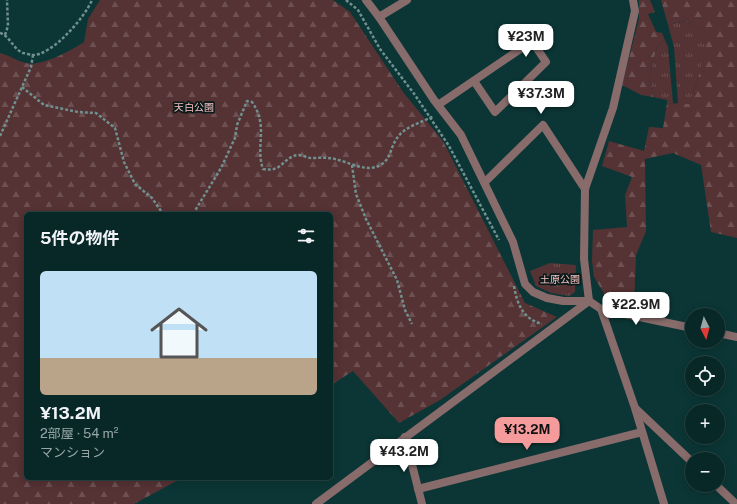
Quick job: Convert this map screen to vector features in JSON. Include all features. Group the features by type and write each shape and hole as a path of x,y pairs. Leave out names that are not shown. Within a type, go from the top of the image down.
{"street":[{"path":"366,0 441,108 462,135 513,242 525,284 532,292 547,298 563,301 589,301 601,309 685,327"},
{"path":"379,17 407,0"},
{"path":"589,301 584,259 585,189 613,108 635,11 633,0"},
{"path":"441,108 474,81 532,41 546,62 495,112 474,81"},
{"path":"485,182 543,125 585,189"},
{"path":"316,504 589,301"},
{"path":"601,309 635,408 664,504"},
{"path":"725,335 737,338"},
{"path":"635,408 685,455"},
{"path":"418,489 642,432"},
{"path":"405,437 422,504"},
{"path":"723,492 736,504"}],"path":[{"path":"5,35 8,26 7,0"},
{"path":"0,33 5,35 21,52 33,55 44,52 56,44 73,28 88,10 92,0"},
{"path":"346,0 358,10 380,49 449,146 501,244"},
{"path":"0,136 31,67 33,55"},
{"path":"22,87 44,105 78,112 96,113 115,128 124,162 135,184 152,198 162,212"},
{"path":"194,212 221,168 235,138 237,125 247,101 252,102 258,110 261,123 260,160 263,169 271,170 278,168 291,157 299,155 309,158 322,157 335,159 364,168 374,168 382,164 387,159 396,138 402,132 430,118 441,108"},
{"path":"352,165 356,194 366,219 397,280 405,310 412,324"},
{"path":"513,283 521,309 527,317 538,323 554,327"}],"green space":[{"name":"天白公園","path":"100,0 333,0 350,12 403,92 443,141 525,303 557,317 440,400 399,423 353,371 333,384 333,212 24,212 24,480 178,480 134,504 0,504 0,53 32,64 40,63 56,57 84,42 88,19"},
{"path":"639,0 650,0 655,12 648,14 656,32 662,33 665,40 657,47 649,77 653,97 641,95 622,85 639,19"},
{"path":"661,0 737,0 737,238 711,232 701,165 673,153 645,159 646,231 636,255 634,307 618,305 605,295 594,277 592,261 593,230 627,227 625,195 632,177 602,166 609,141 644,151 649,127 663,128 667,103 689,104 698,77 703,60 705,31 685,21 668,25"},
{"path":"685,21 705,31 705,51 700,72 689,104 678,104 674,47 668,25"},
{"path":"665,40 668,47 673,103 667,103 667,100 653,97 649,77 657,47"},
{"name":"土原公園","path":"550,263 576,265 575,292 569,296 551,293 536,286 530,271"}]}
